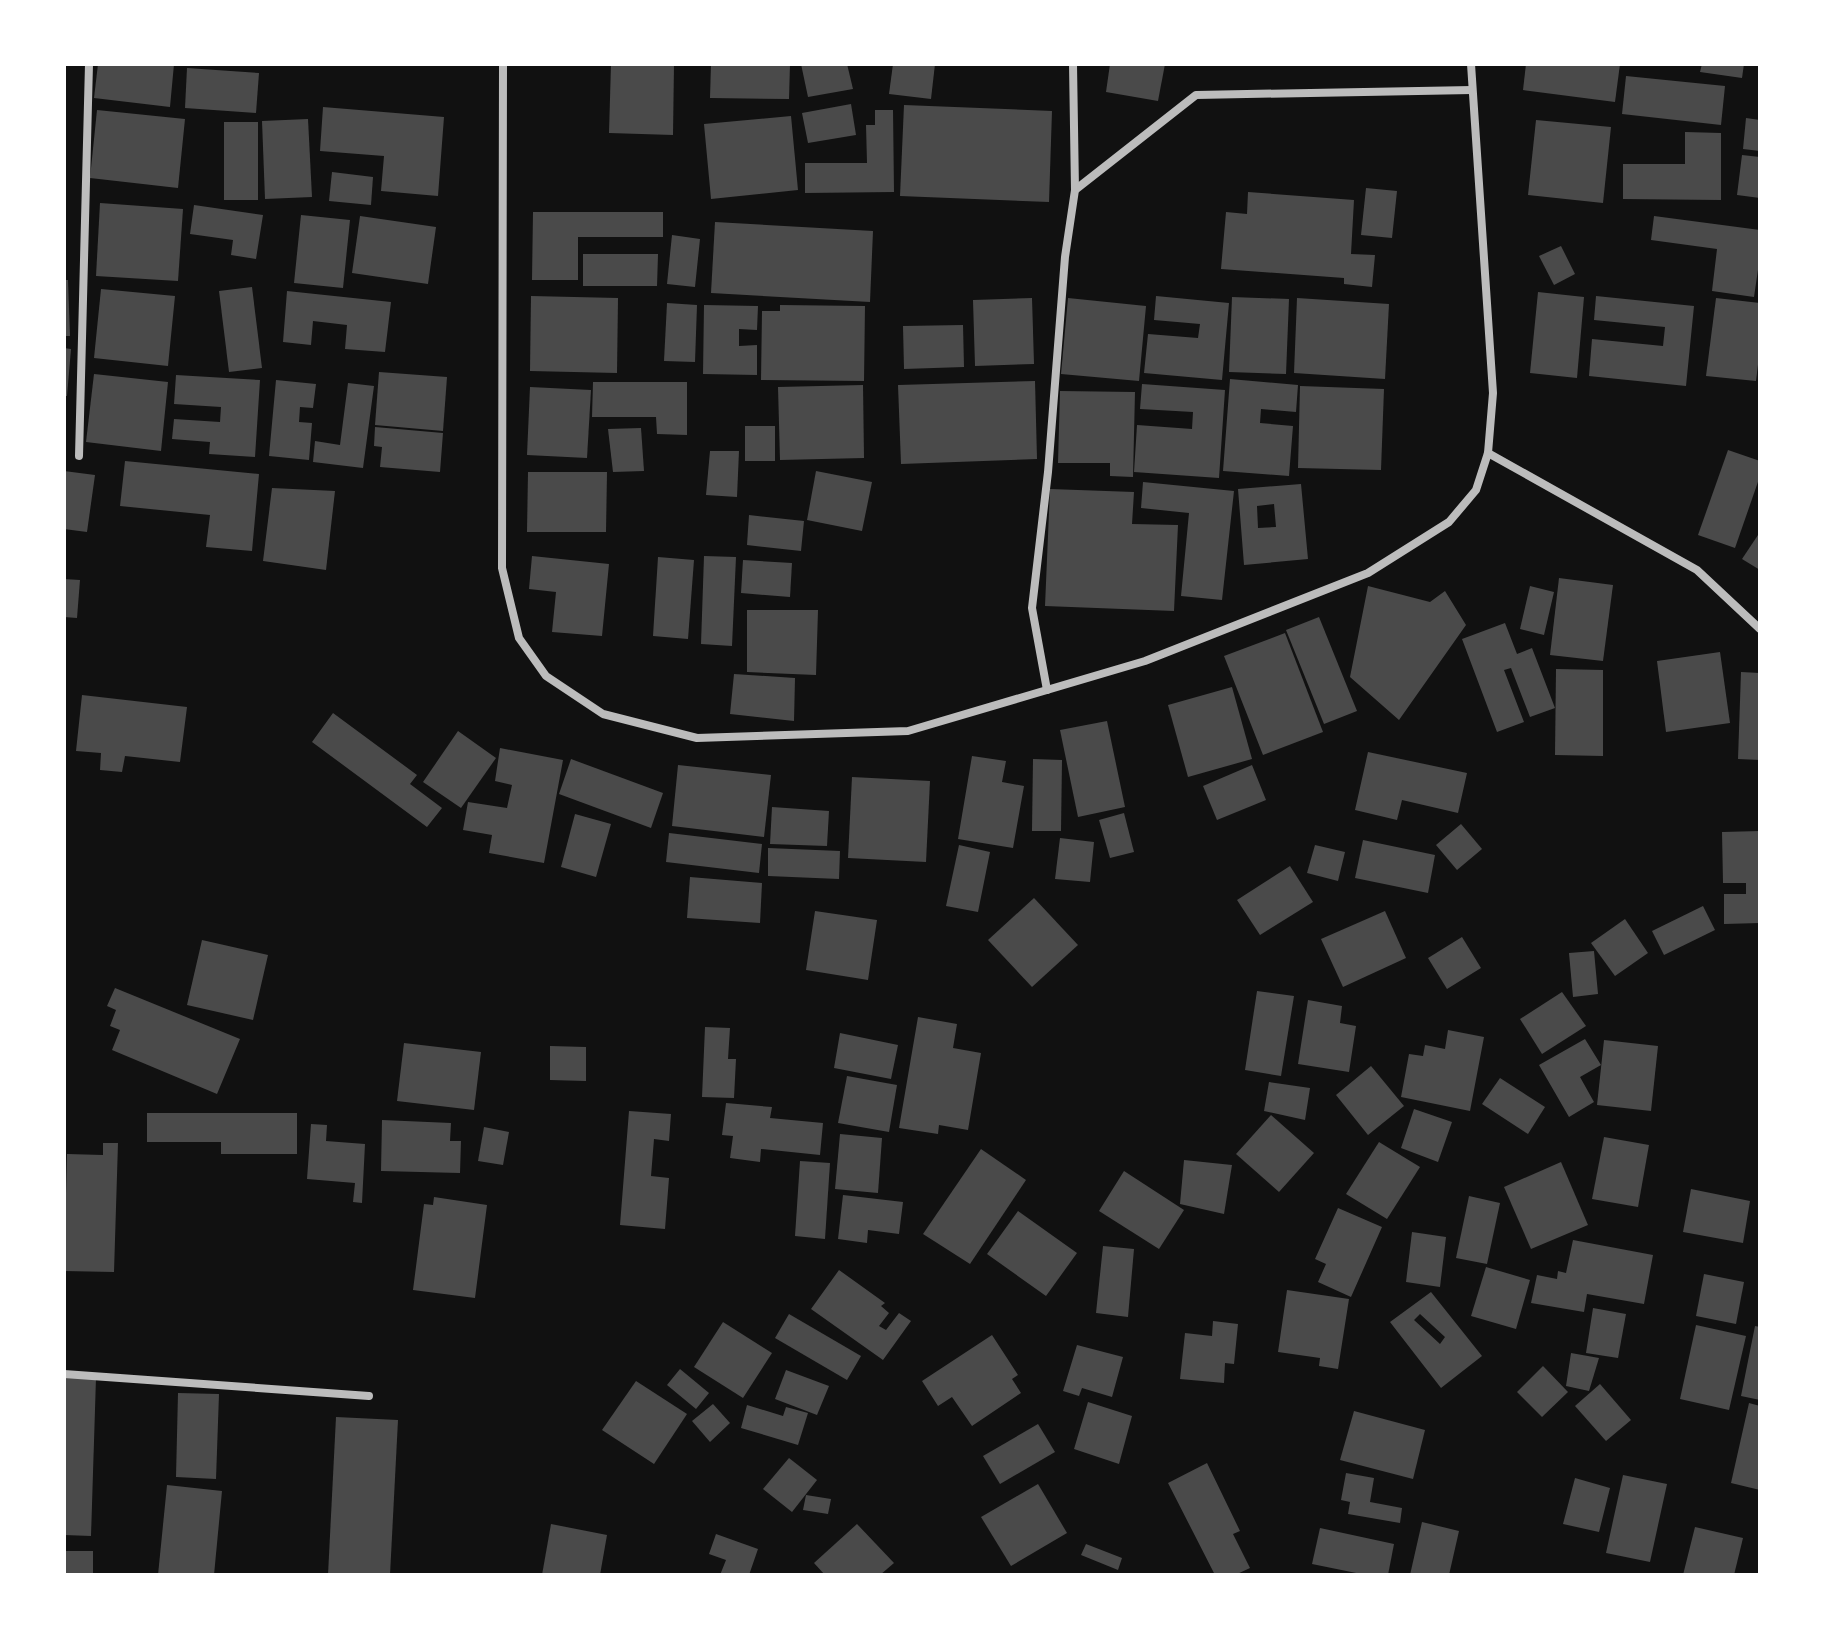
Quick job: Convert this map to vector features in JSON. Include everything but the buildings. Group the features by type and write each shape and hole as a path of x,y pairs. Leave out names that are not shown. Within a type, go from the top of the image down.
{"street":[{"path":"79,456 89,64"},
{"path":"503,64 502,568 519,638 546,676 603,714 697,738 908,731 1145,661 1368,573 1449,522 1476,490 1488,453 1493,393 1471,64"},
{"path":"1047,690 1032,608 1048,472 1065,257 1075,190 1073,64"},
{"path":"1075,190 1196,95 1472,90"},
{"path":"1488,453 1697,570 1760,629"},
{"path":"64,1374 369,1396"}]}
